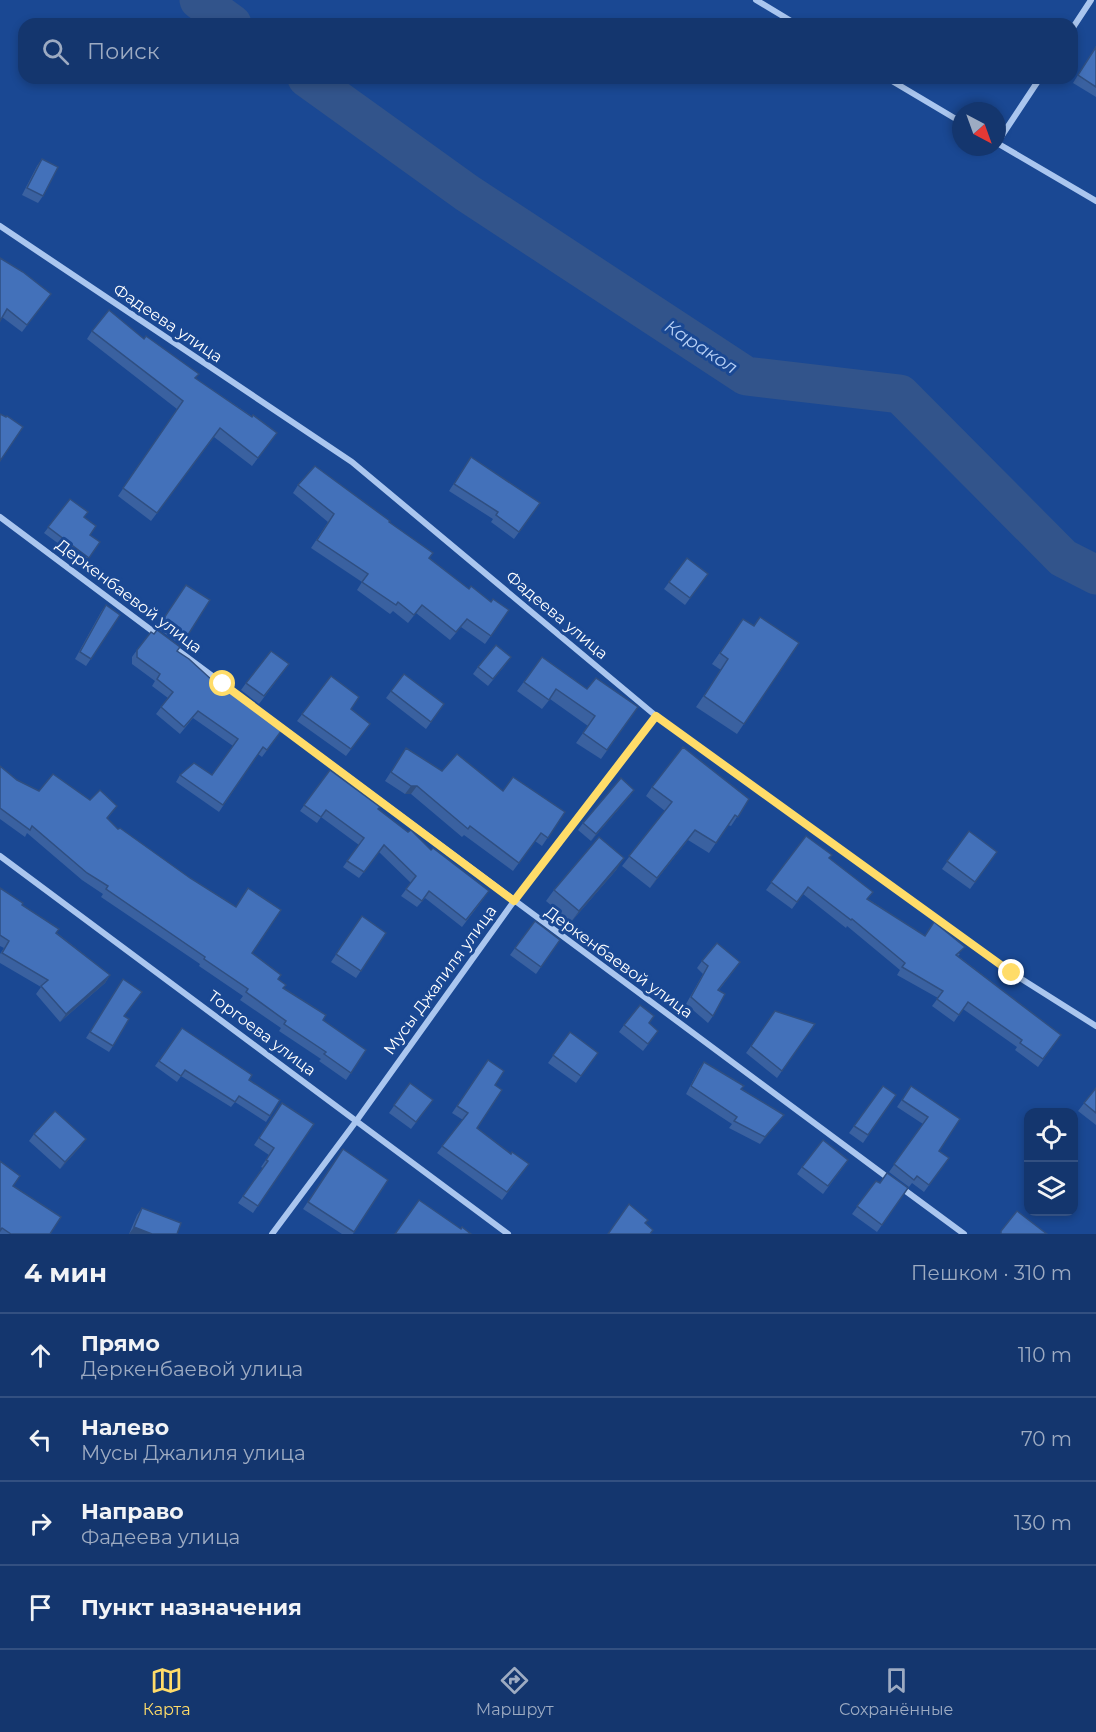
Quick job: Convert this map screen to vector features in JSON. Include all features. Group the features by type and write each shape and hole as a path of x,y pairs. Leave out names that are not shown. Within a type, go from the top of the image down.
{"street":[{"path":"756,0 786,18"},
{"path":"1078,20 1091,0"},
{"path":"897,84 952,117"},
{"path":"1006,129 1036,84"},
{"path":"1006,148 1096,201"},
{"name":"Фадеева улица","path":"0,226 352,462 656,716 1012,973 1096,1026"},
{"name":"Деркенбаевой улица","path":"0,517 964,1234"},
{"name":"Мусы Джалиля улица","path":"272,1234 514,901 656,716"},
{"name":"Торгоева улица","path":"0,856 508,1234"}],"building":[{"path":"1096,47 1096,87 1078,75"},
{"path":"42,159 58,167 43,196 27,188"},
{"path":"0,258 23,272 51,294 27,325 7,309 0,321"},
{"path":"109,310 144,339 146,336 199,374 195,378 277,433 258,458 220,428 157,513 123,488 183,401 92,331"},
{"path":"0,414 23,427 0,461"},
{"path":"471,457 540,503 519,532 496,515 498,512 454,484"},
{"path":"315,466 433,553 429,558 469,589 471,586 491,602 493,599 509,610 491,636 467,619 456,632 422,605 414,615 398,602 396,605 362,582 368,574 317,540 334,514 298,485"},
{"path":"70,499 88,512 84,517 96,526 90,535 100,542 89,558 48,527"},
{"path":"687,558 708,574 690,598 669,582"},
{"path":"186,585 210,600 186,638 162,621"},
{"path":"106,605 120,615 91,659 80,652"},
{"path":"760,617 799,643 744,724 704,696 728,659 720,653 743,619 754,626"},
{"path":"157,630 180,647 177,651 213,681 235,696 239,692 257,705 254,709 282,730 267,750 263,747 223,805 180,775 194,763 212,775 238,739 198,711 184,727 161,707 173,692 157,679 160,674 137,657 137,650 151,632 154,634"},
{"path":"496,645 511,657 493,679 478,667"},
{"path":"271,651 289,664 264,696 246,683"},
{"path":"542,657 587,689 596,678 638,707 607,750 583,733 595,716 556,689 549,700 524,682"},
{"path":"404,674 444,704 431,722 391,691"},
{"path":"331,676 359,697 351,709 370,724 351,749 302,714"},
{"path":"683,747 749,799 738,817 735,815 716,843 695,830 657,878 629,856 672,802 652,787"},
{"path":"406,748 442,771 457,754 503,791 513,777 565,812 548,838 541,833 519,863 470,826 468,829 417,786 411,786 391,772"},
{"path":"0,766 17,780 39,791 53,774 90,800 100,790 117,806 107,818 118,829 120,828 190,878 236,907 248,888 281,910 252,953 281,975 278,979 286,985 283,988 326,1015 323,1020 366,1050 351,1073 324,1054 326,1052 284,1024 286,1021 246,992 248,989 106,889 108,886 87,873 32,826 30,830 0,808"},
{"path":"330,770 380,807 378,809 408,832 411,830 431,850 433,848 489,891 466,920 429,891 422,901 406,889 416,876 384,845 364,872 347,861 364,838 326,810 321,817 304,805"},
{"path":"621,778 634,790 596,834 583,823"},
{"path":"969,831 997,852 975,882 947,861"},
{"path":"806,836 832,855 829,858 873,892 867,899 925,936 934,922 965,947 956,955 1061,1035 1043,1059 1020,1043 1022,1040 968,1002 959,1015 937,999 943,991 902,967 905,963 852,919 808,887 797,902 771,882"},
{"path":"599,837 624,858 579,911 554,890"},
{"path":"0,888 59,929 56,933 110,975 66,1014 41,986 48,980 2,953 9,941 0,935"},
{"path":"362,916 386,933 361,971 336,954"},
{"path":"535,921 560,940 541,967 515,948"},
{"path":"717,943 740,962 718,990 725,994 713,1016 691,997 708,966 702,961"},
{"path":"123,979 142,992 124,1016 129,1019 113,1046 90,1032"},
{"path":"640,1005 654,1016 649,1023 658,1031 648,1044 624,1025"},
{"path":"775,1011 815,1024 782,1071 751,1046"},
{"path":"182,1028 252,1075 249,1080 280,1100 270,1116 239,1096 235,1102 185,1070 181,1076 159,1061"},
{"path":"570,1032 598,1053 581,1076 553,1055"},
{"path":"488,1060 504,1071 495,1085 502,1090 477,1128 511,1154 512,1152 529,1164 507,1192 442,1146 468,1113 457,1106"},
{"path":"704,1062 744,1086 741,1089 784,1115 765,1137 734,1121 737,1117 691,1086"},
{"path":"410,1083 433,1100 416,1122 394,1105"},
{"path":"883,1086 896,1095 868,1135 854,1126"},
{"path":"911,1086 960,1119 939,1151 949,1158 929,1185 917,1176 914,1180 894,1164 928,1117 902,1100"},
{"path":"1096,1088 1096,1113 1084,1103"},
{"path":"282,1103 314,1124 258,1206 243,1196 268,1161 266,1160 274,1148 259,1138"},
{"path":"55,1111 86,1139 65,1162 34,1134"},
{"path":"823,1140 848,1160 828,1186 802,1167"},
{"path":"343,1149 388,1180 354,1232 308,1202"},
{"path":"0,1161 20,1176 13,1186 61,1217 50,1234 11,1234 2,1228 0,1231"},
{"path":"887,1173 908,1188 882,1225 857,1206 876,1181 880,1183"},
{"path":"419,1200 461,1229 462,1227 471,1234 395,1234"},
{"path":"629,1204 648,1220 645,1223 653,1230 650,1234 608,1234"},
{"path":"142,1208 181,1223 177,1234 152,1234 134,1227"},
{"path":"1017,1211 1047,1234 1001,1234"}],"waterway":[{"name":"Каракол","path":"199,0 224,18"},
{"name":"Каракол","path":"315,84 467,193 746,376 900,394 1063,558 1096,575"}],"route":[{"path":"223,684 514,901 656,716 1012,973"}]}
